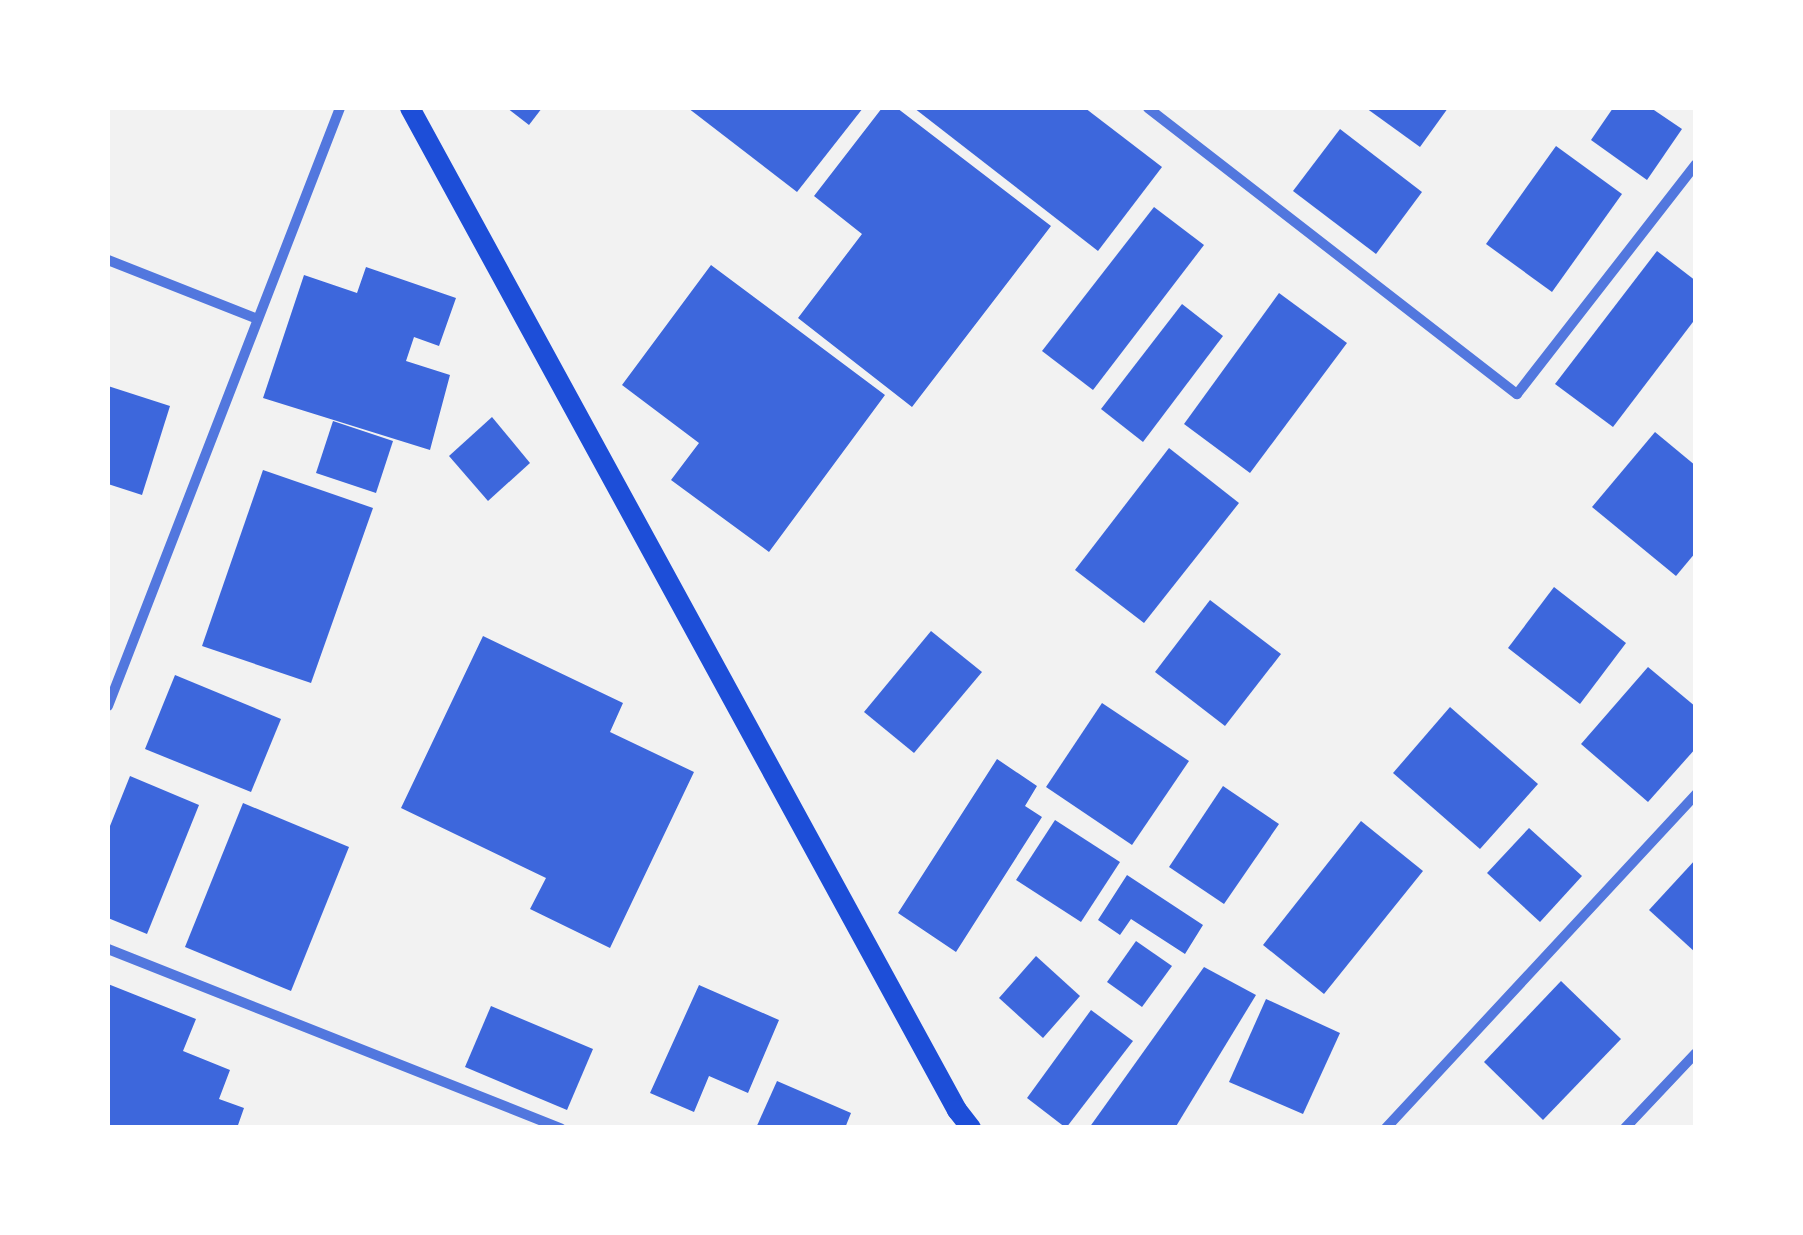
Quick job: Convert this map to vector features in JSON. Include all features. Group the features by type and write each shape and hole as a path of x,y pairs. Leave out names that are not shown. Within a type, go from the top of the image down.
{"main road":[{"path":"410,108 938,1076 970,1128"}],"street":[{"path":"108,706 340,108"},
{"path":"1148,108 1517,394 1696,164"},
{"path":"108,260 258,319"},
{"path":"1386,1128 1696,794"},
{"path":"108,949 561,1128"},
{"path":"1625,1128 1696,1052"}],"building":[{"path":"507,108 542,108 529,125"},
{"path":"688,108 863,108 797,192"},
{"path":"882,108 897,108 1051,226 912,407 798,318 862,234 814,196"},
{"path":"914,108 1085,108 1162,167 1098,251"},
{"path":"1366,108 1448,108 1420,147"},
{"path":"1613,108 1651,108 1682,129 1647,180 1591,140"},
{"path":"1340,129 1422,192 1376,254 1293,191"},
{"path":"1556,146 1622,194 1552,292 1486,244"},
{"path":"1154,207 1204,245 1093,390 1042,351"},
{"path":"1657,251 1696,281 1696,318 1613,427 1555,384"},
{"path":"711,265 885,395 769,552 671,480 699,443 622,385"},
{"path":"366,267 456,298 439,346 414,337 406,361 450,375 430,450 263,398 304,275 357,293"},
{"path":"1279,293 1347,343 1250,473 1184,424"},
{"path":"1182,304 1223,336 1143,442 1101,409"},
{"path":"108,386 170,406 142,495 108,484"},
{"path":"492,417 530,463 488,501 449,456"},
{"path":"333,421 393,441 376,493 316,473"},
{"path":"1655,432 1696,466 1696,552 1676,576 1592,507"},
{"path":"1169,448 1239,503 1144,623 1075,570"},
{"path":"263,470 373,508 311,683 202,646"},
{"path":"1554,587 1626,643 1580,704 1508,648"},
{"path":"1210,600 1281,654 1225,726 1155,672"},
{"path":"931,631 982,672 914,753 864,712"},
{"path":"483,636 623,703 610,732 694,772 610,948 530,909 546,878 401,808"},
{"path":"1648,667 1696,707 1696,748 1648,802 1581,744"},
{"path":"175,675 281,719 251,792 145,749"},
{"path":"1102,703 1189,761 1132,845 1046,787"},
{"path":"1450,707 1538,784 1480,849 1393,773"},
{"path":"997,759 1037,786 1025,806 1042,817 956,952 898,913"},
{"path":"130,776 199,805 147,934 108,918 108,831"},
{"path":"1223,786 1279,824 1224,904 1169,867"},
{"path":"243,803 349,847 291,991 185,947"},
{"path":"1055,820 1120,862 1081,922 1016,880"},
{"path":"1361,821 1423,871 1324,994 1263,945"},
{"path":"1529,828 1582,876 1540,922 1487,873"},
{"path":"1696,859 1696,953 1649,910"},
{"path":"1127,875 1203,925 1185,954 1131,919 1120,935 1098,920"},
{"path":"1136,941 1172,966 1142,1007 1107,982"},
{"path":"1036,956 1080,996 1043,1038 999,998"},
{"path":"1204,967 1256,995 1175,1128 1089,1128"},
{"path":"1561,981 1621,1039 1543,1120 1484,1062"},
{"path":"108,984 196,1019 183,1051 230,1070 219,1099 244,1108 237,1128 108,1128"},
{"path":"699,985 779,1020 748,1093 709,1076 694,1112 650,1093"},
{"path":"1266,999 1340,1033 1303,1114 1229,1082"},
{"path":"491,1006 593,1049 567,1110 465,1067"},
{"path":"1091,1010 1133,1041 1066,1128 1027,1098"},
{"path":"777,1081 851,1113 845,1128 756,1128"}]}
